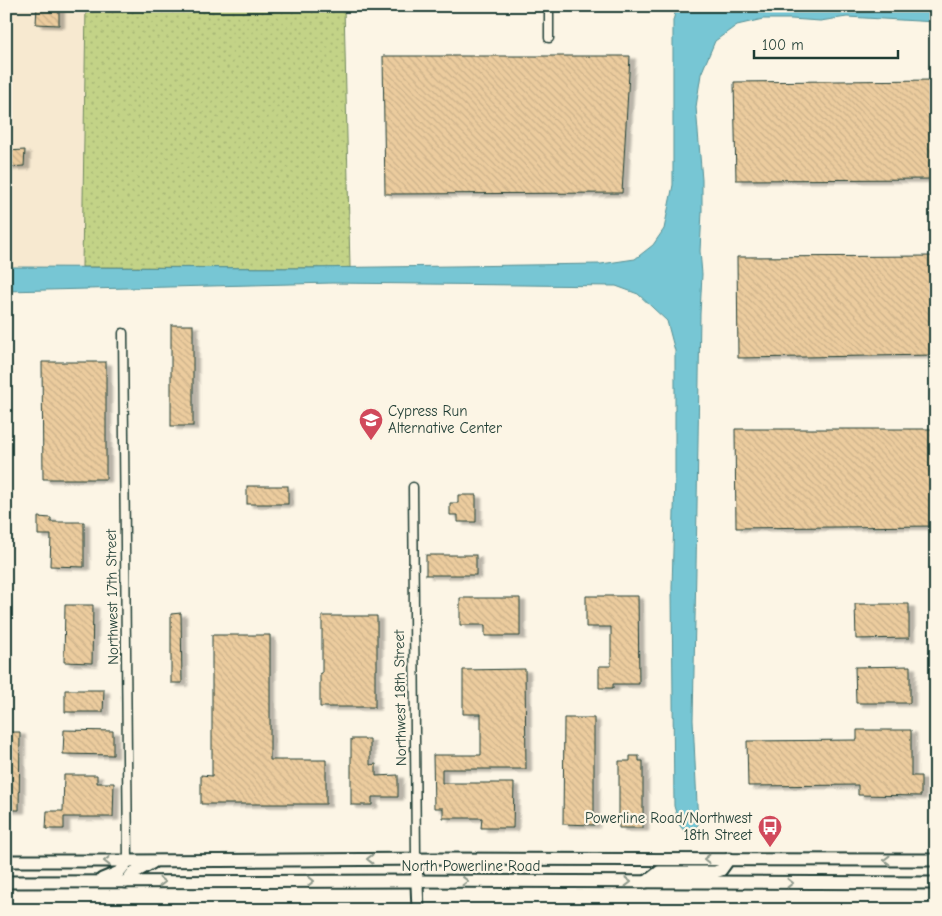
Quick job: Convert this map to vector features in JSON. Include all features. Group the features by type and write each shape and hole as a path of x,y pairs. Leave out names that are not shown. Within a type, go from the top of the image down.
{"main road":[{"name":"Northwest 18th Street","path":"416,859 418,910"},
{"name":"North Powerline Road","path":"6,860 936,860"},
{"path":"646,882 659,872 715,872 721,870 729,860"},
{"path":"96,882 119,872 128,861"},
{"path":"126,882 139,869 156,861"},
{"name":"North Powerline Road","path":"6,882 936,883"}],"street":[{"path":"549,6 549,38"},
{"name":"Northwest 17th Street","path":"123,333 128,861"},
{"name":"Northwest 18th Street","path":"413,487 416,859"}],"shaded area":[{"path":"6,6 86,6 82,267 6,267"}],"green space":[{"path":"86,6 344,6 350,268 82,267"}],"water":[{"path":"680,6 936,6 936,22 847,17 820,21 763,19 737,25 715,41 701,74 696,107 702,180 700,251 702,274 693,720 698,825 687,834 680,826 674,806 672,588 675,476 675,351 667,321 638,294 616,286 332,283 6,291 6,267 307,268 601,264 635,259 653,245 664,229 673,185 673,21 676,9"}],"building":[{"path":"37,6 59,6 59,25 36,24"},
{"path":"383,56 630,56 622,193 385,194"},
{"path":"936,80 936,179 736,180 734,82"},
{"path":"25,150 24,166 6,167 6,151"},
{"path":"936,256 936,355 738,358 737,257"},
{"path":"171,325 193,325 193,426 171,426"},
{"path":"42,362 106,362 106,479 43,479"},
{"path":"735,429 936,429 936,526 736,528"},
{"path":"247,486 288,486 288,504 247,504"},
{"path":"458,495 476,495 476,522 458,522 458,515 450,515 450,503 458,503"},
{"path":"38,517 51,518 51,522 84,522 84,567 50,566 51,535 38,535"},
{"path":"426,555 476,555 476,575 426,575"},
{"path":"586,596 638,596 639,684 613,684 613,688 599,688 599,666 611,666 611,627 586,627"},
{"path":"460,598 520,598 520,636 485,636 485,625 460,625"},
{"path":"855,604 909,604 909,638 856,639"},
{"path":"65,605 93,605 92,663 64,662"},
{"path":"181,613 182,683 171,683 171,614"},
{"path":"322,616 377,616 375,707 320,707"},
{"path":"212,635 270,635 270,760 326,760 326,804 201,804 201,775 212,776"},
{"path":"910,666 910,703 856,703 855,667"},
{"path":"525,669 526,769 442,769 442,783 514,783 513,828 481,828 482,818 443,818 443,808 434,808 433,755 481,755 481,714 463,714 463,670"},
{"path":"65,690 104,690 103,712 65,712"},
{"path":"564,718 594,718 594,825 563,824"},
{"path":"64,730 113,731 113,755 63,754"},
{"path":"857,730 911,730 911,776 921,776 921,796 858,795 858,785 748,786 747,741 857,740"},
{"path":"6,732 20,732 19,810 6,810"},
{"path":"351,739 370,739 370,765 376,764 376,776 398,775 398,797 372,797 372,805 351,805"},
{"path":"630,756 639,756 639,761 643,761 643,828 619,828 619,761 630,761"},
{"path":"64,775 97,775 97,783 114,783 113,817 64,817 64,829 46,829 47,811 63,811"}],"place":[{"name":"Cypress Run Alternative Center","path":"371,441"},
{"name":"Powerline Road/Northwest 18th Street","path":"770,848"}]}
